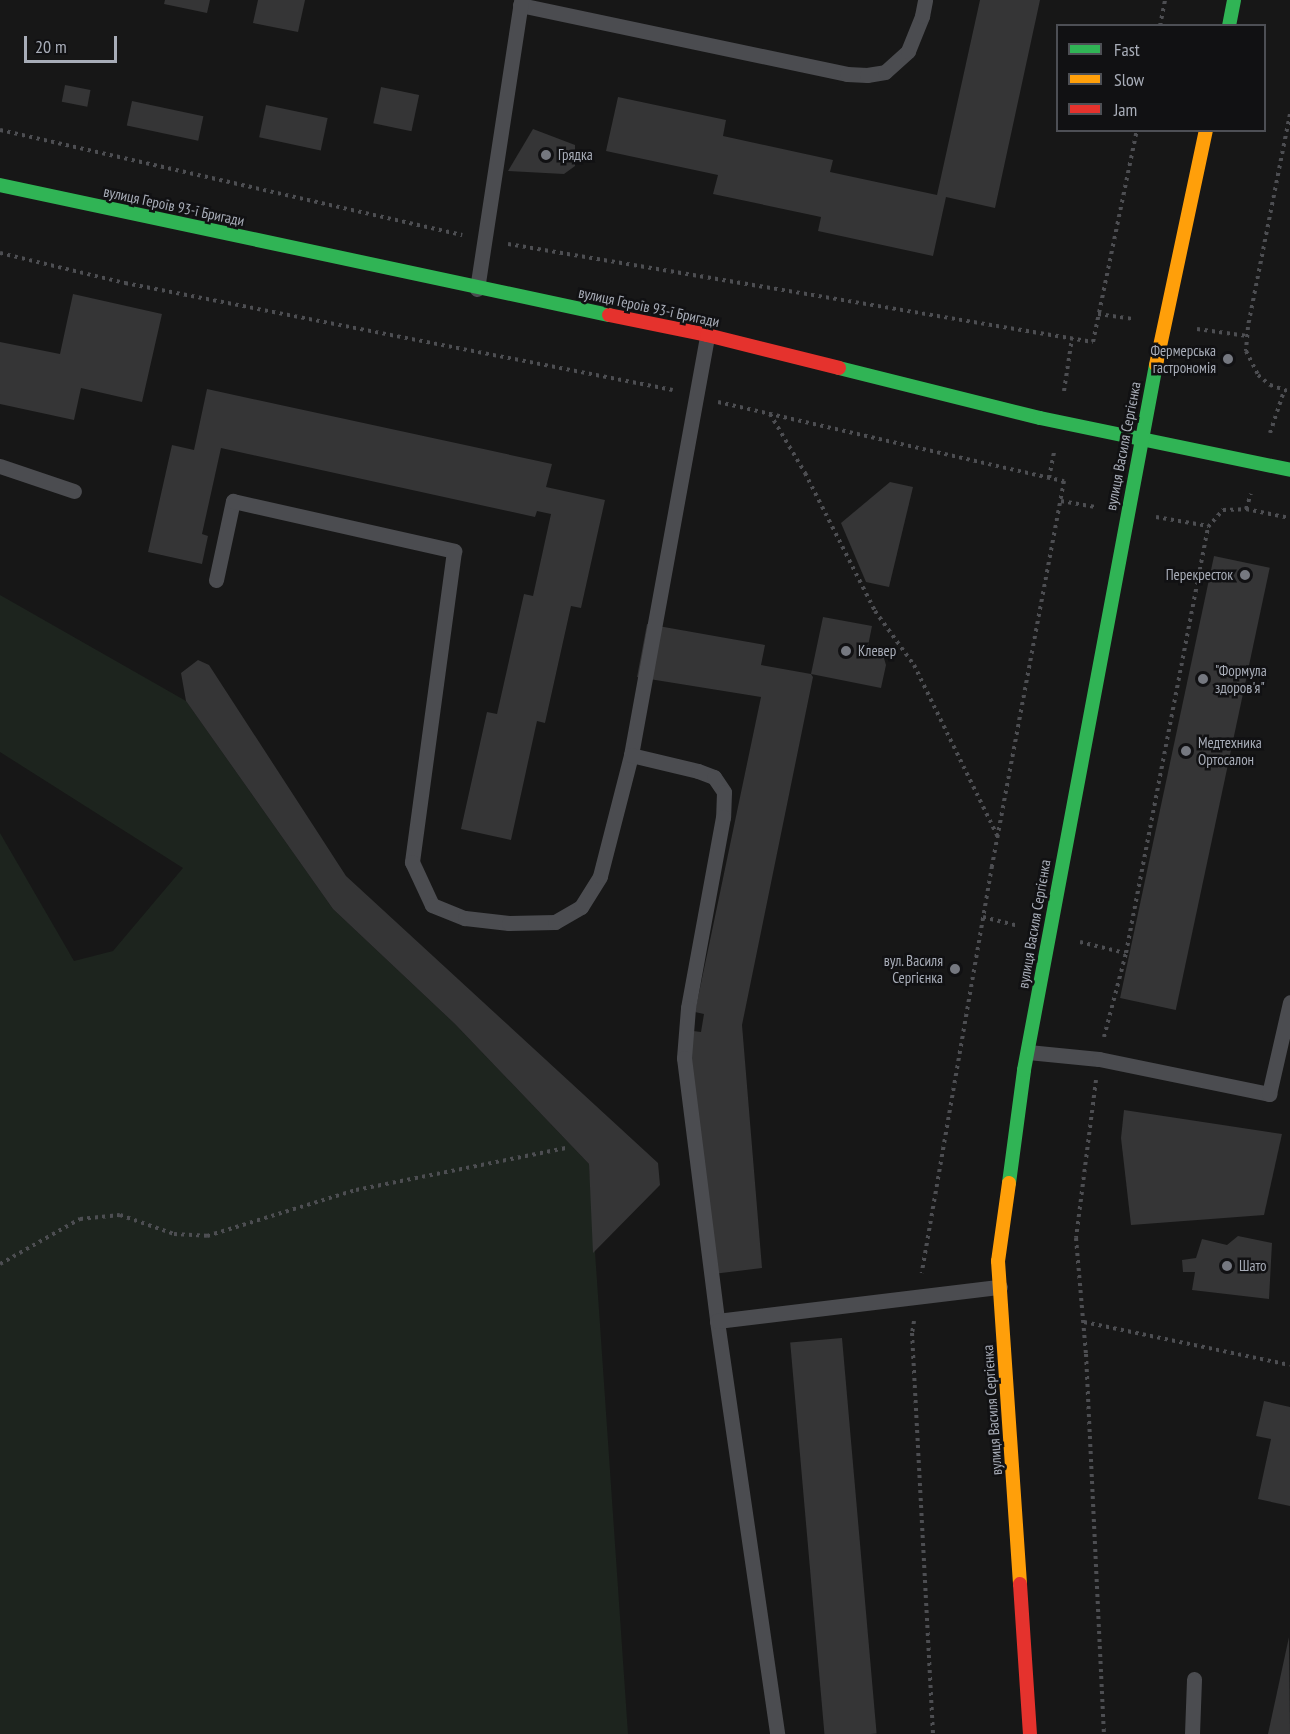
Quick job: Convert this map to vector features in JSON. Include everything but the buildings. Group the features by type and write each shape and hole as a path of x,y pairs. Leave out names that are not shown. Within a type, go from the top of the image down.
{"main road":[{"path":"1229,24 1234,0"},
{"name":"вулиця Василя Сергієнка","path":"1030,1734 998,1261 1028,1052 1140,439 1206,132"},
{"name":"вулиця Героїв 93-ї Бригади","path":"0,185 477,289 706,335 1040,418 1290,470"}],"lane":[{"path":"477,289 520,2 847,74 867,75 885,72 908,51 922,16 925,0"},
{"path":"216,580 233,501 454,551 412,862 420,885 432,905 465,918 509,923 555,922 581,907 600,876 632,755 706,335"},
{"path":"0,466 74,491"},
{"path":"632,755 714,777 724,792 723,817 688,1008 684,1058 717,1321 777,1734"},
{"path":"1028,1052 1099,1059 1269,1094 1290,1002"},
{"path":"717,1321 1000,1287"},
{"path":"1192,1734 1194,1679"}],"path":[{"path":"1160,24 1165,0"},
{"path":"1290,114 1248,327 1246,351 1258,375 1270,385 1290,392"},
{"path":"0,130 486,240 1093,342 1137,132"},
{"path":"0,253 124,283 696,394 1064,481 998,837 912,1333 933,1734"},
{"path":"770,413 805,473 875,611 914,665 998,837"},
{"path":"0,1264 80,1219 120,1215 174,1234 207,1236 356,1190 566,1148"},
{"path":"1084,1322 1290,1365"}],"shaded area":[{"path":"0,595 186,701 333,909 455,1024 589,1164 628,1734 0,1734 0,833 74,961 113,951 183,868 0,752"}],"traffic: fast":[{"path":"1229,24 1234,0"},
{"path":"0,185 609,315"},
{"path":"1009,1183 1024,1070 1156,365"},
{"path":"839,368 1040,418 1290,470"}],"traffic: slow":[{"path":"1156,365 1206,132"},
{"path":"1009,1183 998,1261 1020,1584"}],"traffic: jam":[{"path":"609,315 707,335 839,368"},
{"path":"1020,1584 1030,1734"}],"place":[{"name":"Грядка","path":"546,155"},
{"name":"Фермерська гастрономія","path":"1228,359"},
{"name":"Перекресток","path":"1245,575"},
{"name":"Клевер","path":"846,651"},
{"name":"\"Формула здоров'я\"","path":"1203,679"},
{"name":"Медтехника Ортосалон","path":"1186,751"},
{"name":"вул. Василя Сергієнка","path":"955,969"},
{"name":"Шато","path":"1227,1266"}]}
